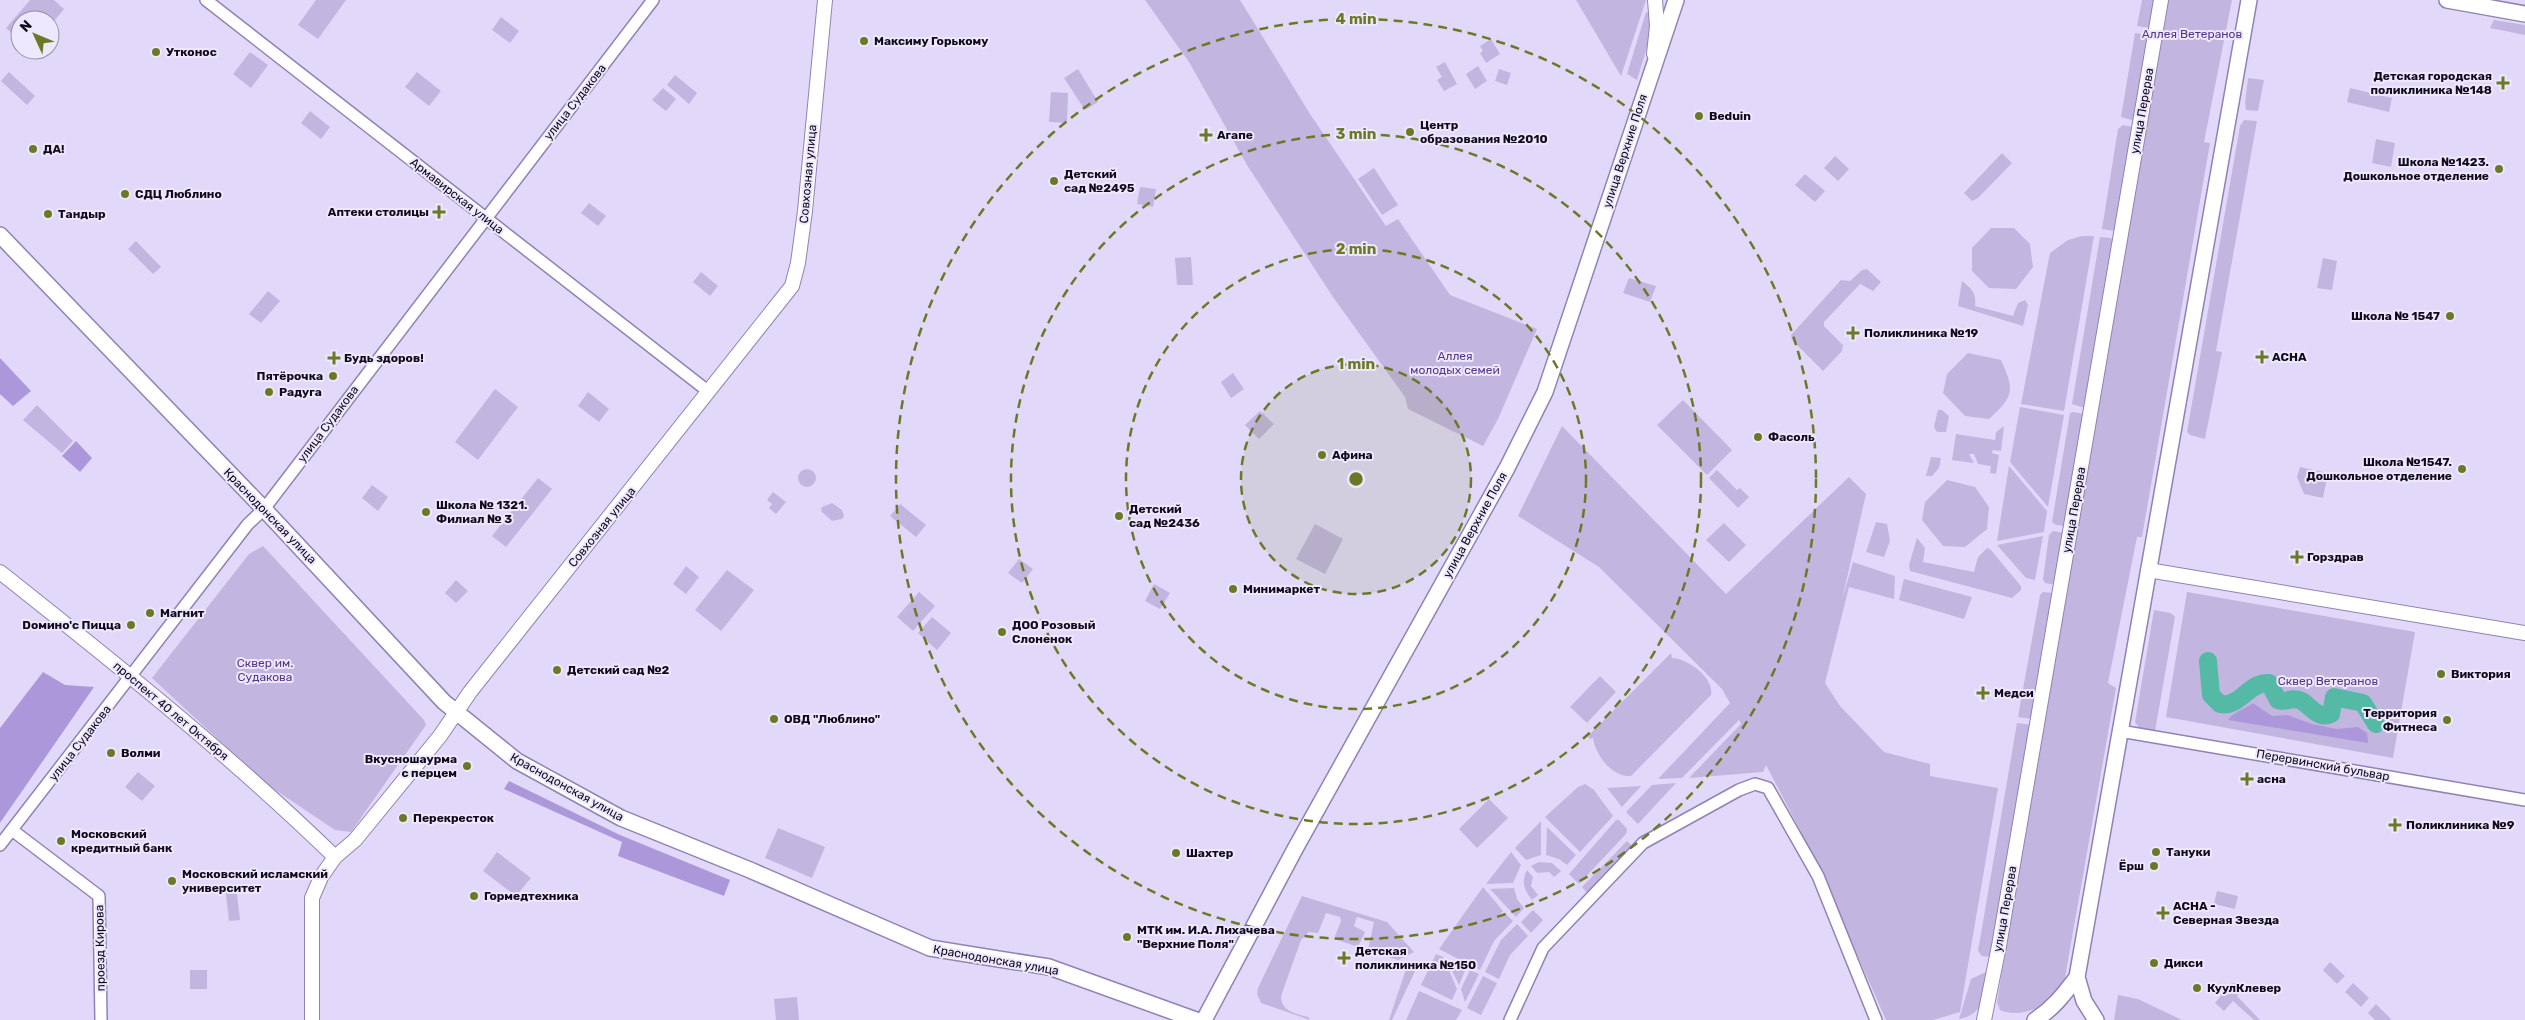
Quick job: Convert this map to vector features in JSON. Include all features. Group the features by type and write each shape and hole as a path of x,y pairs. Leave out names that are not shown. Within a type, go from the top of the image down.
{"main road":[{"name":"улица Верхние Поля","path":"1204,1020 1290,857 1507,468 1545,392 1571,319 1652,68 1676,0"},
{"path":"2096,1020 2084,1001 2077,977 2248,0"},
{"path":"2447,0 2525,14"},
{"name":"Краснодонская улица","path":"0,235 264,509 444,702 517,761 621,818 750,870 930,948 1049,967 1196,1020"},
{"path":"2035,1020 2054,1006 2077,977"}],"street":[{"name":"Армавирская улица","path":"206,0 709,392"},
{"name":"улица Судакова","path":"0,845 248,524 264,509 654,0"},
{"name":"Совхозная улица","path":"312,1020 312,898 320,877 335,857 355,840 440,736 470,692 792,286 798,264 825,0"},
{"path":"1652,68 1657,26 1655,0"},
{"name":"улица Перерва","path":"1984,1020 1995,966 2161,0"},
{"path":"2148,570 2525,633"},
{"name":"проспект 40 лет Октября","path":"0,572 131,677 271,794 335,857"},
{"name":"Перервинский бульвар","path":"2120,731 2525,800"},
{"path":"1510,1020 1544,948 1643,843 1739,790 1755,784 1768,788 1818,876 1876,1020"},
{"name":"проезд Кирова","path":"12,830 99,896 101,1020"}],"green space":[{"path":"30,0 54,0 64,9 60,14 60,10 21,10"},
{"path":"316,0 346,0 318,39 298,25"},
{"name":"Аллея молодых семей","path":"1145,0 1240,0 1310,114 1386,226 1398,219 1450,295 1537,329 1498,419 1483,446 1408,409 1405,397 1333,297 1247,165 1189,62"},
{"path":"1576,0 1646,0 1621,76"},
{"path":"2142,0 2155,0 2151,28 2137,26"},
{"name":"Аллея Ветеранов","path":"2162,0 2232,0 2204,142 2210,143 2142,537 2137,537 2108,683 2116,688 2064,983 2060,991 2037,1008 2018,1013 2009,1013 2000,1010 1997,1002"},
{"path":"1646,12 1653,14 1648,44 1637,80 1627,74"},
{"path":"501,17 519,31 510,43 492,30"},
{"path":"2494,20 2525,25 2525,35 2490,28"},
{"path":"10,23 10,31 6,28"},
{"path":"2135,33 2149,35 2135,121 2121,117"},
{"path":"1491,39 1500,54 1486,63 1480,53 1483,51 1480,46"},
{"path":"250,52 268,65 251,88 233,74"},
{"path":"1445,62 1457,84 1444,91 1437,80 1442,77 1436,67"},
{"path":"1478,66 1487,81 1475,89 1466,74"},
{"path":"1078,69 1098,102 1085,110 1064,78"},
{"path":"1499,69 1511,73 1507,85 1495,81"},
{"path":"9,72 35,96 27,105 1,81"},
{"path":"417,72 441,91 429,106 405,87"},
{"path":"675,75 697,93 689,104 667,85"},
{"path":"2248,78 2264,80 2258,111 2246,110"},
{"path":"663,88 676,99 666,111 652,100"},
{"path":"2350,88 2392,98 2389,112 2347,102"},
{"path":"1051,92 1068,93 1067,123 1049,122"},
{"path":"310,111 330,127 321,139 301,123"},
{"path":"2244,120 2257,121 2216,351 2222,352 2205,439 2190,435 2187,432 2240,126"},
{"path":"2123,125 2133,127 2115,231 2102,229 2118,129"},
{"path":"2376,139 2395,143 2391,167 2372,163"},
{"path":"2002,153 2012,163 1978,198 1972,201 1964,193"},
{"path":"1835,156 1849,169 1838,181 1824,168"},
{"path":"1374,168 1398,205 1382,215 1358,179"},
{"path":"1805,174 1825,191 1815,202 1795,185"},
{"path":"1140,187 1156,189 1153,207 1137,204"},
{"path":"589,203 606,216 598,226 581,213"},
{"path":"1991,228 2014,228 2030,244 2033,267 2016,289 1989,288 1972,271 1972,248"},
{"path":"2082,236 2094,236 2064,411 2021,404 2050,253 2068,240"},
{"path":"2100,237 2111,238 2113,241 2085,408 2072,404"},
{"path":"136,241 161,267 153,274 128,249"},
{"path":"1191,257 1193,285 1177,285 1175,258"},
{"path":"2323,258 2337,261 2332,290 2317,288"},
{"path":"1867,269 1881,282 1873,291 1860,284 1824,322 1824,326 1843,345 1842,351 1823,371 1792,340 1791,335 1841,280 1850,281 1862,270"},
{"path":"701,272 718,286 710,296 693,282"},
{"path":"1629,278 1656,286 1650,302 1623,293"},
{"path":"1962,281 1973,291 1975,306 2013,316 2018,303 2025,300 2028,305 2023,326 1958,306"},
{"path":"268,291 280,301 261,323 249,314"},
{"path":"1968,353 2001,360 2009,379 2010,392 2007,398 1989,419 1965,416 1943,393 1947,374"},
{"path":"1233,373 1244,389 1231,398 1221,382"},
{"path":"495,389 518,407 478,460 455,442"},
{"path":"588,392 609,409 599,422 578,406"},
{"path":"1683,400 1732,450 1707,475 1657,425"},
{"path":"37,405 73,441 62,453 23,420"},
{"path":"2020,407 2064,415 2048,507 2010,462"},
{"path":"1938,410 1942,410 1949,416 1946,432 1937,432 1934,427"},
{"path":"1260,411 1274,424 1259,439 1245,425"},
{"path":"2070,413 2084,414 2065,526 2056,525 2052,522"},
{"path":"1562,426 1726,594 1849,477 1866,494 1842,600 1853,562 1895,576 1894,599 1849,587 1825,683 1840,706 1884,752 1930,764 1930,776 1998,788 1960,1012 1933,1020 1886,1020 1815,859 1766,765 1763,772 1689,778 1741,724 1739,720 1682,778 1658,779 1730,703 1722,689 1599,567 1518,516"},
{"path":"2004,426 2001,451 1993,450 1992,453 1999,455 1996,474 1990,473 1991,466 1978,464 1974,454 1969,454 1974,463 1952,460 1956,434 1995,440 1996,432"},
{"path":"1931,457 1941,458 1939,468 1932,476 1926,476"},
{"path":"2009,466 2047,511 2044,532 1997,541"},
{"path":"2300,467 2328,473 2323,498 2304,494 2297,477"},
{"path":"807,469 813,472 816,478 813,484 807,487 801,484 798,478 801,472"},
{"path":"1717,470 1737,490 1740,488 1749,497 1738,508 1709,478"},
{"path":"538,478 552,489 506,547 492,536"},
{"path":"1947,480 1975,487 1989,507 1987,529 1965,547 1943,546 1922,520 1925,502"},
{"path":"372,485 388,497 378,511 362,498"},
{"path":"773,492 786,502 776,514 769,508 772,504 767,500"},
{"path":"832,503 842,510 844,516 842,519 832,521 821,511 822,507"},
{"path":"900,504 926,525 916,537 890,516"},
{"path":"1876,522 1887,524 1890,541 1884,557 1866,552"},
{"path":"1724,523 1746,545 1729,562 1706,540"},
{"path":"1315,524 1343,539 1325,574 1296,559"},
{"path":"2053,531 2065,533 2056,585 2045,583 2043,579 2049,535"},
{"path":"2043,536 2035,580 2026,578 1997,545"},
{"path":"1917,538 1925,548 1923,562 1974,572 1978,557 1987,548 1990,549 2021,586 2021,590 2012,598 1910,571 1909,565"},
{"name":"Сквер им. Судакова","path":"263,546 424,720 426,725 351,832 335,830 265,783 152,678 249,554"},
{"path":"1019,559 1033,569 1022,583 1008,573"},
{"path":"686,566 699,577 686,594 673,584"},
{"path":"727,570 754,590 721,631 695,610"},
{"path":"1904,579 1972,597 1964,619 1899,600"},
{"path":"456,580 468,591 456,603 445,593"},
{"path":"1154,584 1170,593 1160,609 1145,601"},
{"path":"919,592 935,606 913,631 897,617"},
{"path":"2043,592 2053,593 2033,719 2018,717 2040,595"},
{"name":"Сквер Ветеранов","path":"2187,592 2415,632 2393,758 2166,717"},
{"path":"2154,610 2171,613 2175,617 2155,731 2139,728 2135,722"},
{"path":"932,617 951,633 937,650 918,633"},
{"path":"1671,653 1672,658 1685,661 1699,670 1709,682 1711,695 1631,776 1624,776 1606,764 1597,751 1593,738 1590,739 1588,736"},
{"path":"1600,676 1616,692 1587,723 1570,707"},
{"path":"2017,723 2032,725 1992,957 1982,956 1978,951"},
{"path":"138,772 155,786 142,801 125,787"},
{"path":"1676,783 1638,824 1626,812 1652,785"},
{"path":"1585,784 1594,790 1613,816 1580,852 1545,817 1578,787"},
{"path":"1641,786 1622,807 1607,788"},
{"path":"1489,799 1508,818 1477,848 1459,829"},
{"path":"1616,820 1619,820 1627,829 1626,834 1579,884 1569,874"},
{"path":"1541,821 1541,855 1526,860 1515,848"},
{"path":"1547,827 1576,855 1567,865 1559,859 1546,855"},
{"path":"778,828 825,847 812,878 765,858"},
{"path":"1627,841 1633,847 1587,893 1582,887"},
{"path":"497,852 531,878 516,896 483,871"},
{"path":"1511,852 1521,865 1513,883 1486,884"},
{"path":"1539,862 1552,863 1561,871 1554,877 1549,872 1537,873 1531,866"},
{"path":"1527,870 1533,877 1531,886 1538,895 1532,900 1524,886"},
{"path":"236,885 240,920 229,921 225,886"},
{"path":"1483,887 1503,911 1498,917 1500,918 1506,914 1513,921 1494,941 1480,970 1439,949"},
{"path":"1514,888 1517,899 1524,908 1516,917 1490,889"},
{"path":"2217,891 2238,896 2235,909 2214,904"},
{"path":"1302,896 1387,922 1414,952 1398,960 1368,950 1374,922 1357,917 1354,926 1365,932 1358,947 1338,940 1335,936 1341,921 1340,917 1326,913 1318,933 1309,932 1301,940 1281,996 1286,1008 1294,1013 1308,1017 1310,1020 1261,1003 1257,994 1258,988"},
{"path":"1533,910 1543,920 1531,933 1521,922"},
{"path":"1517,924 1528,936 1510,955 1499,979 1485,972 1501,940"},
{"path":"1436,954 1443,957 1457,989 1452,1000 1421,985"},
{"path":"1447,960 1466,968 1459,985"},
{"path":"1414,962 1418,965 1392,1020 1389,1020 1407,966"},
{"path":"2330,962 2345,976 2337,984 2323,970"},
{"path":"190,970 207,970 207,989 190,989"},
{"path":"1470,970 1479,974 1465,1002 1461,989"},
{"path":"1988,971 1984,995 1979,1008 1974,1013 1959,1019 1971,979"},
{"path":"1483,976 1497,983 1481,1015 1467,1008"},
{"path":"2235,983 2242,989 2237,996 2260,1020 2254,1020 2233,1001 2224,1011 2215,1003 2230,984"},
{"path":"2353,983 2369,998 2361,1007 2345,992"},
{"path":"1419,991 1462,1010 1456,1020 1406,1020"},
{"path":"2118,995 2138,999 2182,1020 2114,1020"},
{"path":"797,997 799,1020 776,1020 774,999"},
{"path":"2376,1004 2390,1020 2375,1020 2368,1013"}],"shaded area":[{"path":"0,358 31,391 13,406 0,394"},
{"path":"76,441 92,458 80,472 62,456"},
{"path":"43,672 65,685 94,687 0,823 0,728"},
{"path":"2253,703 2272,716 2287,715 2312,724 2337,729 2358,727 2367,733 2368,743 2228,720"},
{"path":"509,781 620,835 730,880 724,896 618,856 622,842 504,789"}],"waterway":[{"path":"2208,661 2211,695 2220,704 2233,702 2255,686 2269,683 2278,700 2299,700 2315,712 2323,715 2331,714 2334,697 2363,703 2376,724"}],"place":[{"name":"Максиму Горькому","path":"864,41"},
{"name":"Утконос","path":"156,52"},
{"name":"Детская городская поликлиника №148","path":"2503,83"},
{"name":"Beduin","path":"1699,116"},
{"name":"Центр образования №2010","path":"1410,132"},
{"name":"Агапе","path":"1206,135"},
{"name":"ДА!","path":"33,149"},
{"name":"Школа №1423. Дошкольное отделение","path":"2499,169"},
{"name":"Детский сад №2495","path":"1054,181"},
{"name":"СДЦ Люблино","path":"125,194"},
{"name":"Аптеки столицы","path":"439,212"},
{"name":"Тандыр","path":"48,214"},
{"name":"Школа № 1547","path":"2450,316"},
{"name":"Поликлиника №19","path":"1853,333"},
{"name":"АСНА","path":"2262,357"},
{"name":"Будь здоров!","path":"334,358"},
{"name":"Пятёрочка","path":"333,376"},
{"name":"Радуга","path":"269,392"},
{"name":"Фасоль","path":"1758,437"},
{"name":"Афина","path":"1322,455"},
{"name":"Школа №1547. Дошкольное отделение","path":"2462,469"},
{"name":"Школа № 1321. Филиал № 3","path":"426,512"},
{"name":"Детский сад №2436","path":"1119,516"},
{"name":"Горздрав","path":"2297,557"},
{"name":"Минимаркет","path":"1233,589"},
{"name":"Магнит","path":"150,613"},
{"name":"Dомино'с Пицца","path":"131,625"},
{"name":"ДОО Розовый Слоненок","path":"1002,632"},
{"name":"Детский сад №2","path":"557,670"},
{"name":"Виктория","path":"2441,674"},
{"name":"Медси","path":"1983,693"},
{"name":"ОВД \"Люблино\"","path":"774,719"},
{"name":"Территория Фитнеса","path":"2447,720"},
{"name":"Волми","path":"111,753"},
{"name":"Вкусношаурма с перцем","path":"467,766"},
{"name":"асна","path":"2247,779"},
{"name":"Перекресток","path":"403,818"},
{"name":"Поликлиника №9","path":"2395,825"},
{"name":"Московский кредитный банк","path":"61,841"},
{"name":"Тануки","path":"2156,852"},
{"name":"Шахтер","path":"1176,853"},
{"name":"Ёрш","path":"2154,866"},
{"name":"Московский исламский университет","path":"172,881"},
{"name":"Гормедтехника","path":"474,896"},
{"name":"АСНА - Северная Звезда","path":"2163,913"},
{"name":"МТК им. И.А. Лихачева \"Верхние Поля\"","path":"1127,937"},
{"name":"Детская поликлиника №150","path":"1344,958"},
{"name":"Дикси","path":"2154,963"},
{"name":"КуулКлевер","path":"2197,988"}]}
